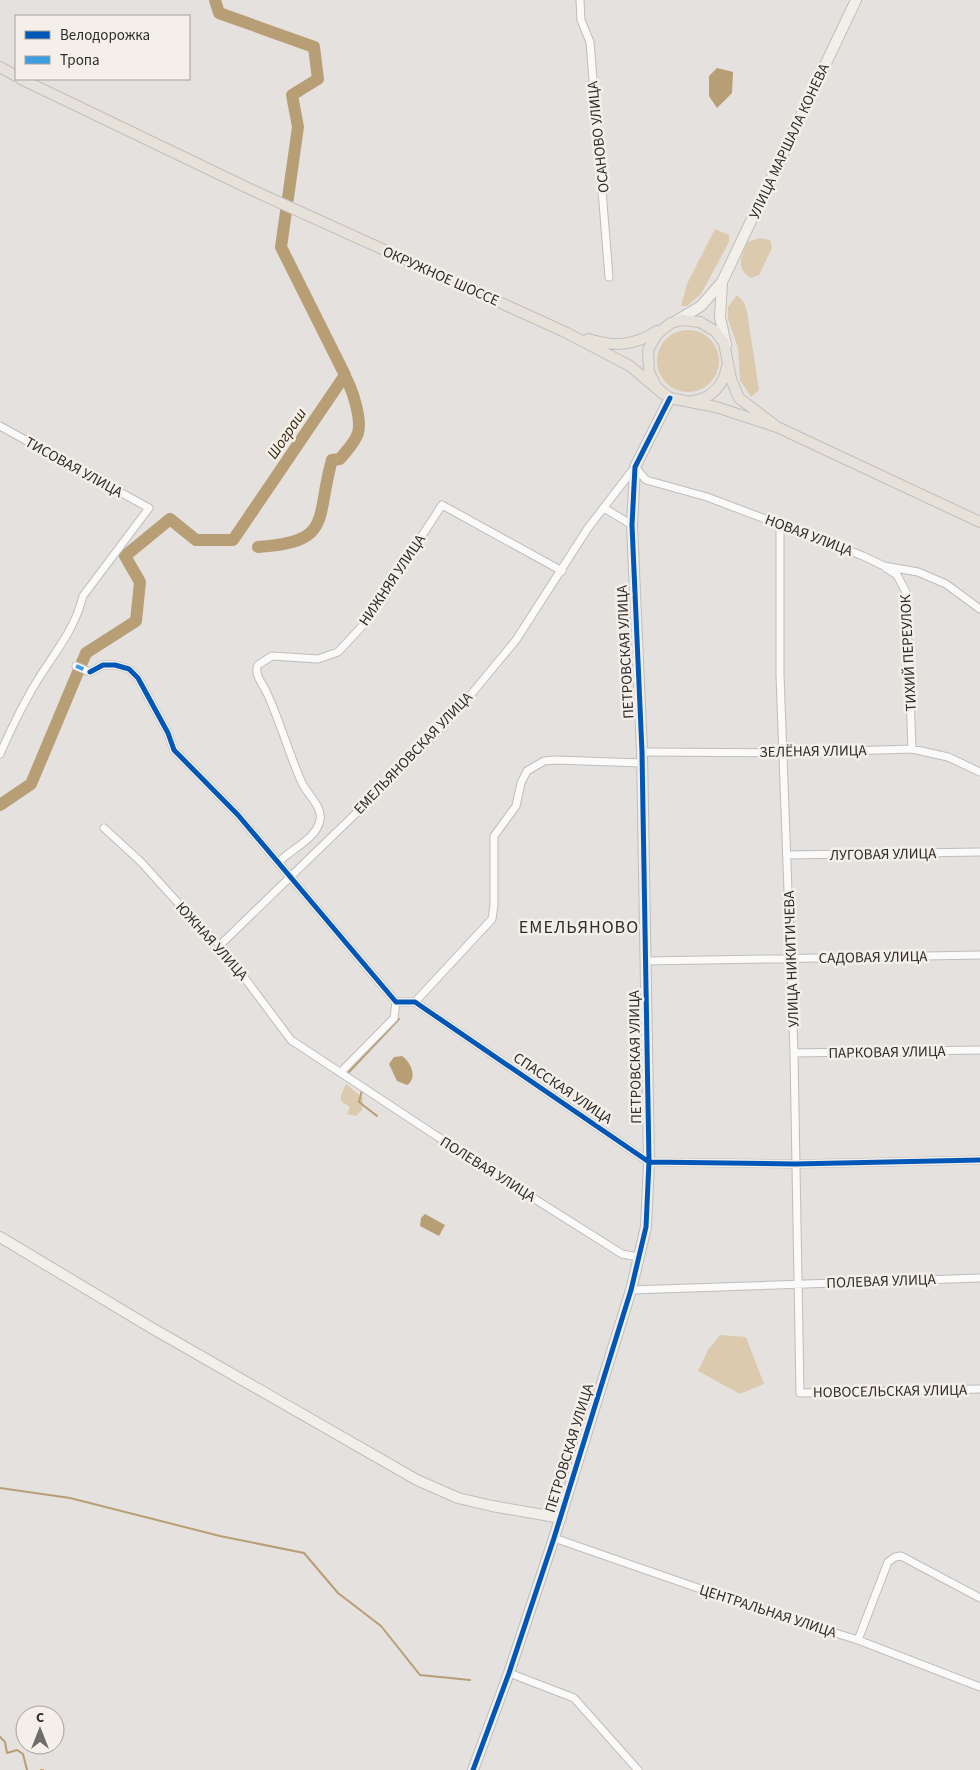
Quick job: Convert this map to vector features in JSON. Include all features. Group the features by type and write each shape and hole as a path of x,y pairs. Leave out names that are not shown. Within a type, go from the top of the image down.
{"main road":[{"path":"0,68 15,76"},
{"name":"ОКРУЖНОЕ ШОССЕ","path":"23,80 252,190 565,332 630,366 671,397"},
{"path":"777,427 742,402 733,386 726,350 720,337 705,324 694,320 676,321 662,328 651,344 647,360 653,382 671,397 716,407 777,427 980,522"},
{"name":"ОКРУЖНОЕ ШОССЕ","path":"565,332 602,343 622,345 635,342 662,328"},
{"path":"671,397 701,400 715,392 724,380 728,363"}],"street":[{"name":"ОСАНОВО УЛИЦА","path":"580,0 581,20 590,42 595,130 605,208 609,277"},
{"name":"УЛИЦА МАРШАЛА КОНЕВА","path":"722,282 856,0"},
{"path":"676,321 701,306 722,282"},
{"path":"722,282 720,317 726,350"},
{"name":"ПЕТРОВСКАЯ УЛИЦА","path":"473,1770 509,1673 554,1538 631,1290 646,1227 649,1162 642,752 632,525 635,467 671,397"},
{"name":"ТИСОВАЯ УЛИЦА","path":"0,426 148,508 83,596 79,612 57,654 37,682 0,754"},
{"name":"ЕМЕЛЬЯНОВСКАЯ УЛИЦА","path":"220,945 459,709 516,640 588,528 635,467"},
{"name":"НОВАЯ УЛИЦА","path":"635,467 646,480 707,497 864,556 884,566 918,572 946,584 980,609"},
{"name":"НИЖНЯЯ УЛИЦА","path":"278,864 286,854 310,839 320,820 320,811 302,783 272,704 256,671 258,665 272,656 318,659 338,652 366,622 442,505 562,570"},
{"path":"604,508 632,525"},
{"name":"УЛИЦА НИКИТИЧЕВА","path":"780,525 778,566 794,1053 800,1393"},
{"name":"ТИХИЙ ПЕРЕУЛОК","path":"884,566 897,575 906,592 912,749"},
{"path":"76,666 90,672 103,665 116,665 129,669 138,678 168,734 174,750 238,815 396,1002 394,1018 341,1072"},
{"name":"ЗЕЛЁНАЯ УЛИЦА","path":"642,752 783,753 912,749 948,757 980,772"},
{"path":"396,1002 415,1002 492,919 494,905 494,836 516,806 521,782 527,771 544,762 556,760 642,763"},
{"name":"ЮЖНАЯ УЛИЦА","path":"104,828 141,862 197,924 220,945 291,1040 341,1072"},
{"name":"ЛУГОВАЯ УЛИЦА","path":"787,855 980,852"},
{"name":"САДОВАЯ УЛИЦА","path":"646,961 980,955"},
{"name":"СПАССКАЯ УЛИЦА","path":"415,1002 649,1162"},
{"name":"ПАРКОВАЯ УЛИЦА","path":"794,1053 980,1050"},
{"name":"ПОЛЕВАЯ УЛИЦА","path":"341,1072 476,1162 622,1254 638,1257"},
{"path":"649,1162 795,1164 980,1160"},
{"path":"0,1237 150,1327 417,1480 458,1498 560,1518"},
{"name":"ПОЛЕВАЯ УЛИЦА","path":"631,1290 980,1278"},
{"name":"НОВОСЕЛЬСКАЯ УЛИЦА","path":"800,1393 980,1389"},
{"name":"ЦЕНТРАЛЬНАЯ УЛИЦА","path":"554,1538 761,1610 858,1640 980,1687"},
{"path":"858,1640 888,1562 895,1557 901,1556 980,1598"},
{"path":"509,1673 574,1698 638,1770"}],"shaded area":[{"path":"717,68 733,72 732,93 717,108 709,96 709,76"},
{"path":"715,229 729,235 729,242 701,294 687,306 681,306 687,284"},
{"path":"760,238 770,240 772,248 759,275 751,278 743,271 741,266 743,252 748,242"},
{"path":"737,295 744,302 747,312 759,390 751,397 740,380 738,348 728,319 728,307"},
{"path":"682,330 694,330 710,339 717,349 719,361 717,373 710,383 694,392 682,392 671,387 662,378 657,367 657,355 662,344 671,335"},
{"path":"402,1056 408,1062 413,1074 407,1085 397,1081 389,1064 394,1057"},
{"path":"346,1084 363,1098 362,1110 356,1116 347,1114 350,1107 341,1101 341,1095"},
{"path":"425,1214 445,1225 439,1236 420,1226 421,1218"},
{"path":"720,1335 746,1337 764,1384 740,1394 698,1371 708,1350"}],"waterway":[{"name":"Шограш","path":"0,805 31,784 86,653 136,621 140,582 125,556 170,519 196,540 233,540 345,375 281,247 298,127 292,95 318,79 314,47 219,13 215,0"},
{"path":"258,547 299,540 310,533 317,524 332,460 340,459 353,444 358,433 359,420 356,403 344,375"},
{"path":"349,1072 399,1019"},
{"path":"362,1090 359,1102 377,1116"},
{"path":"0,1488 70,1498 220,1536 304,1553 338,1593 381,1626 420,1675 470,1680"},
{"path":"0,1737 5,1742 7,1753 17,1750 23,1754 27,1770"}],"marked path":[{"path":"76,666 90,672"}],"cycle path":[{"path":"473,1770 509,1673 554,1538 631,1290 646,1227 649,1162 642,752 632,525 635,467 670,398"},
{"path":"90,672 103,665 115,665 129,669 138,678 168,733 174,750 238,815 396,1002 415,1002 649,1162 795,1164 980,1160"}],"district":[{"name":"ЕМЕЛЬЯНОВО","path":"579,927"}]}
